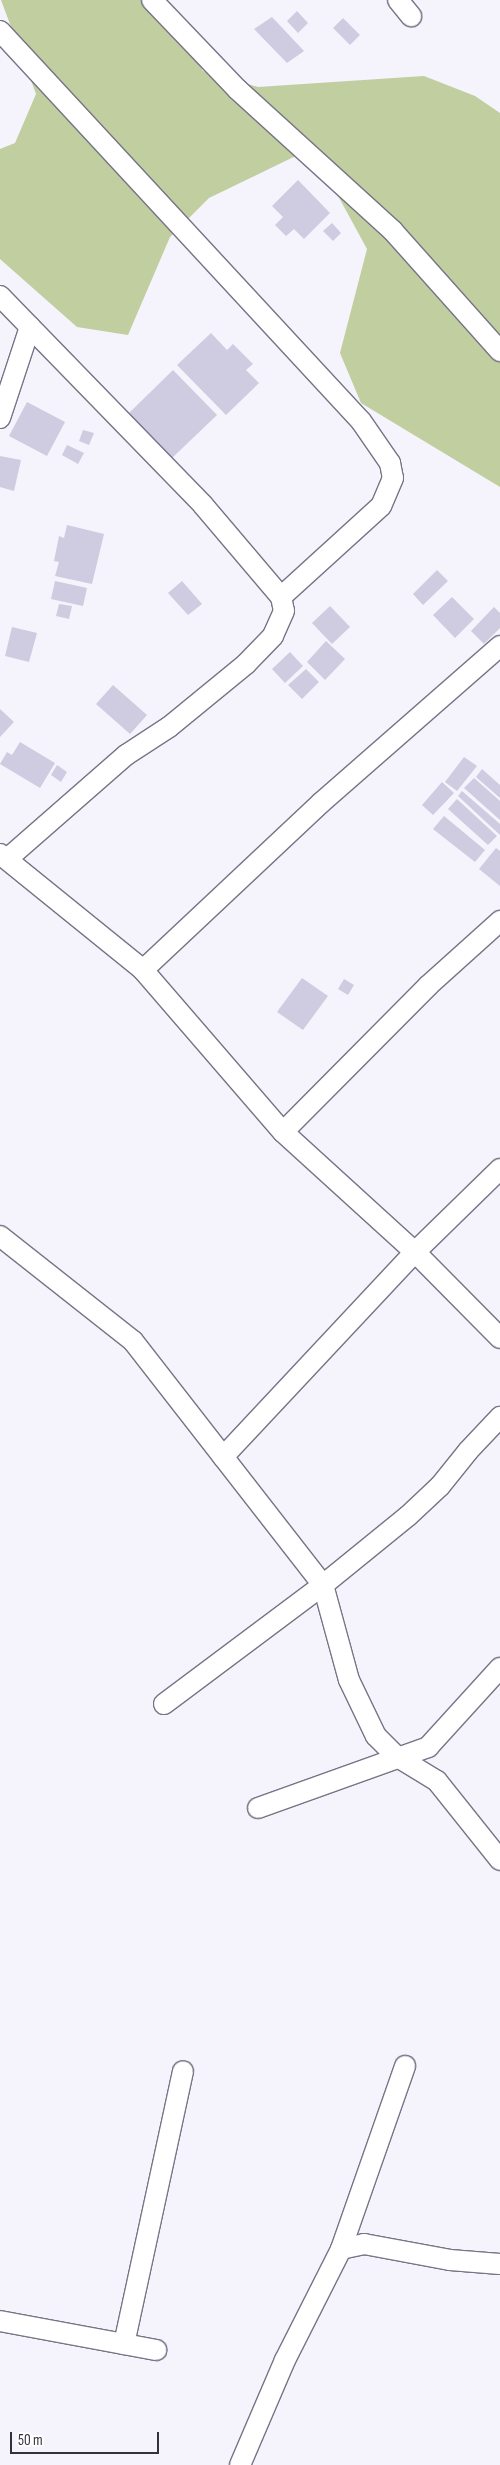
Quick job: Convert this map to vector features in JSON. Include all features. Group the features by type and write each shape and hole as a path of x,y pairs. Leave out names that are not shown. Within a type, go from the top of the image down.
{"street":[{"path":"152,0 237,89 393,231 500,351"},
{"path":"398,0 411,16"},
{"path":"0,31 361,421 390,463 393,478 381,506 281,597"},
{"path":"0,296 203,505 281,597 284,611 273,636 246,664 170,727 126,755 4,856 143,970 283,1132 415,1252 500,1338"},
{"path":"0,418 30,327"},
{"path":"143,970 322,802 500,646"},
{"path":"283,1132 429,985 500,921"},
{"path":"224,1457 415,1252 500,1169"},
{"path":"0,1236 133,1341 323,1585 349,1680 376,1736 396,1756 437,1781 500,1860"},
{"path":"164,1704 323,1585 440,1486 468,1451 500,1418"},
{"path":"258,1808 396,1756 428,1747 500,1668"},
{"path":"240,2465 285,2360 341,2249 405,2066"},
{"path":"124,2344 183,2071"},
{"path":"341,2249 364,2244 450,2260 500,2264"},
{"path":"0,2322 156,2350"}],"green space":[{"path":"1,0 160,0 173,14 203,71 258,87 424,76 475,96 500,113 500,487 361,403 340,353 367,249 312,148 209,198 170,237 128,335 77,327 0,259 0,149 15,143 36,94"}],"building":[{"path":"297,11 308,23 298,33 287,21"},
{"path":"272,17 304,51 287,63 254,29"},
{"path":"343,18 360,35 350,45 333,28"},
{"path":"298,180 330,213 304,239 294,229 286,236 275,225 283,217 272,206"},
{"path":"332,223 341,233 333,241 323,231"},
{"path":"211,333 227,350 233,344 253,364 246,370 259,383 226,415 177,365"},
{"path":"173,370 217,415 171,459 127,415"},
{"path":"27,402 65,422 47,456 9,436"},
{"path":"83,430 94,433 89,445 79,441"},
{"path":"67,445 84,453 78,464 62,455"},
{"path":"0,456 21,460 14,491 0,487"},
{"path":"67,525 104,534 92,584 55,576 59,562 54,561 59,536 64,538"},
{"path":"437,570 448,581 423,605 413,594"},
{"path":"55,581 87,588 83,606 51,599"},
{"path":"182,581 202,604 188,615 168,593"},
{"path":"452,597 474,619 455,638 433,615"},
{"path":"59,604 72,606 69,619 56,616"},
{"path":"330,606 350,627 332,644 312,623"},
{"path":"494,607 500,613 500,628 484,644 471,631"},
{"path":"12,627 37,633 29,662 5,656"},
{"path":"326,641 345,659 325,680 307,662"},
{"path":"290,652 303,666 285,683 272,669"},
{"path":"306,669 319,682 302,699 288,685"},
{"path":"113,685 147,715 130,734 96,704"},
{"path":"0,709 14,722 0,737"},
{"path":"20,742 55,763 40,788 0,764 7,752 12,755"},
{"path":"464,757 477,766 457,791 445,782"},
{"path":"57,765 67,772 61,782 51,775"},
{"path":"482,769 500,785 500,798 476,777"},
{"path":"474,778 500,801 500,820 464,788"},
{"path":"442,782 454,793 433,815 422,805"},
{"path":"462,791 500,824 500,835 458,796"},
{"path":"457,799 497,836 488,845 448,809"},
{"path":"444,816 485,850 475,862 433,829"},
{"path":"496,848 500,851 500,886 479,869"},
{"path":"302,978 328,996 303,1030 277,1012"},
{"path":"344,979 354,985 348,995 338,989"}]}
